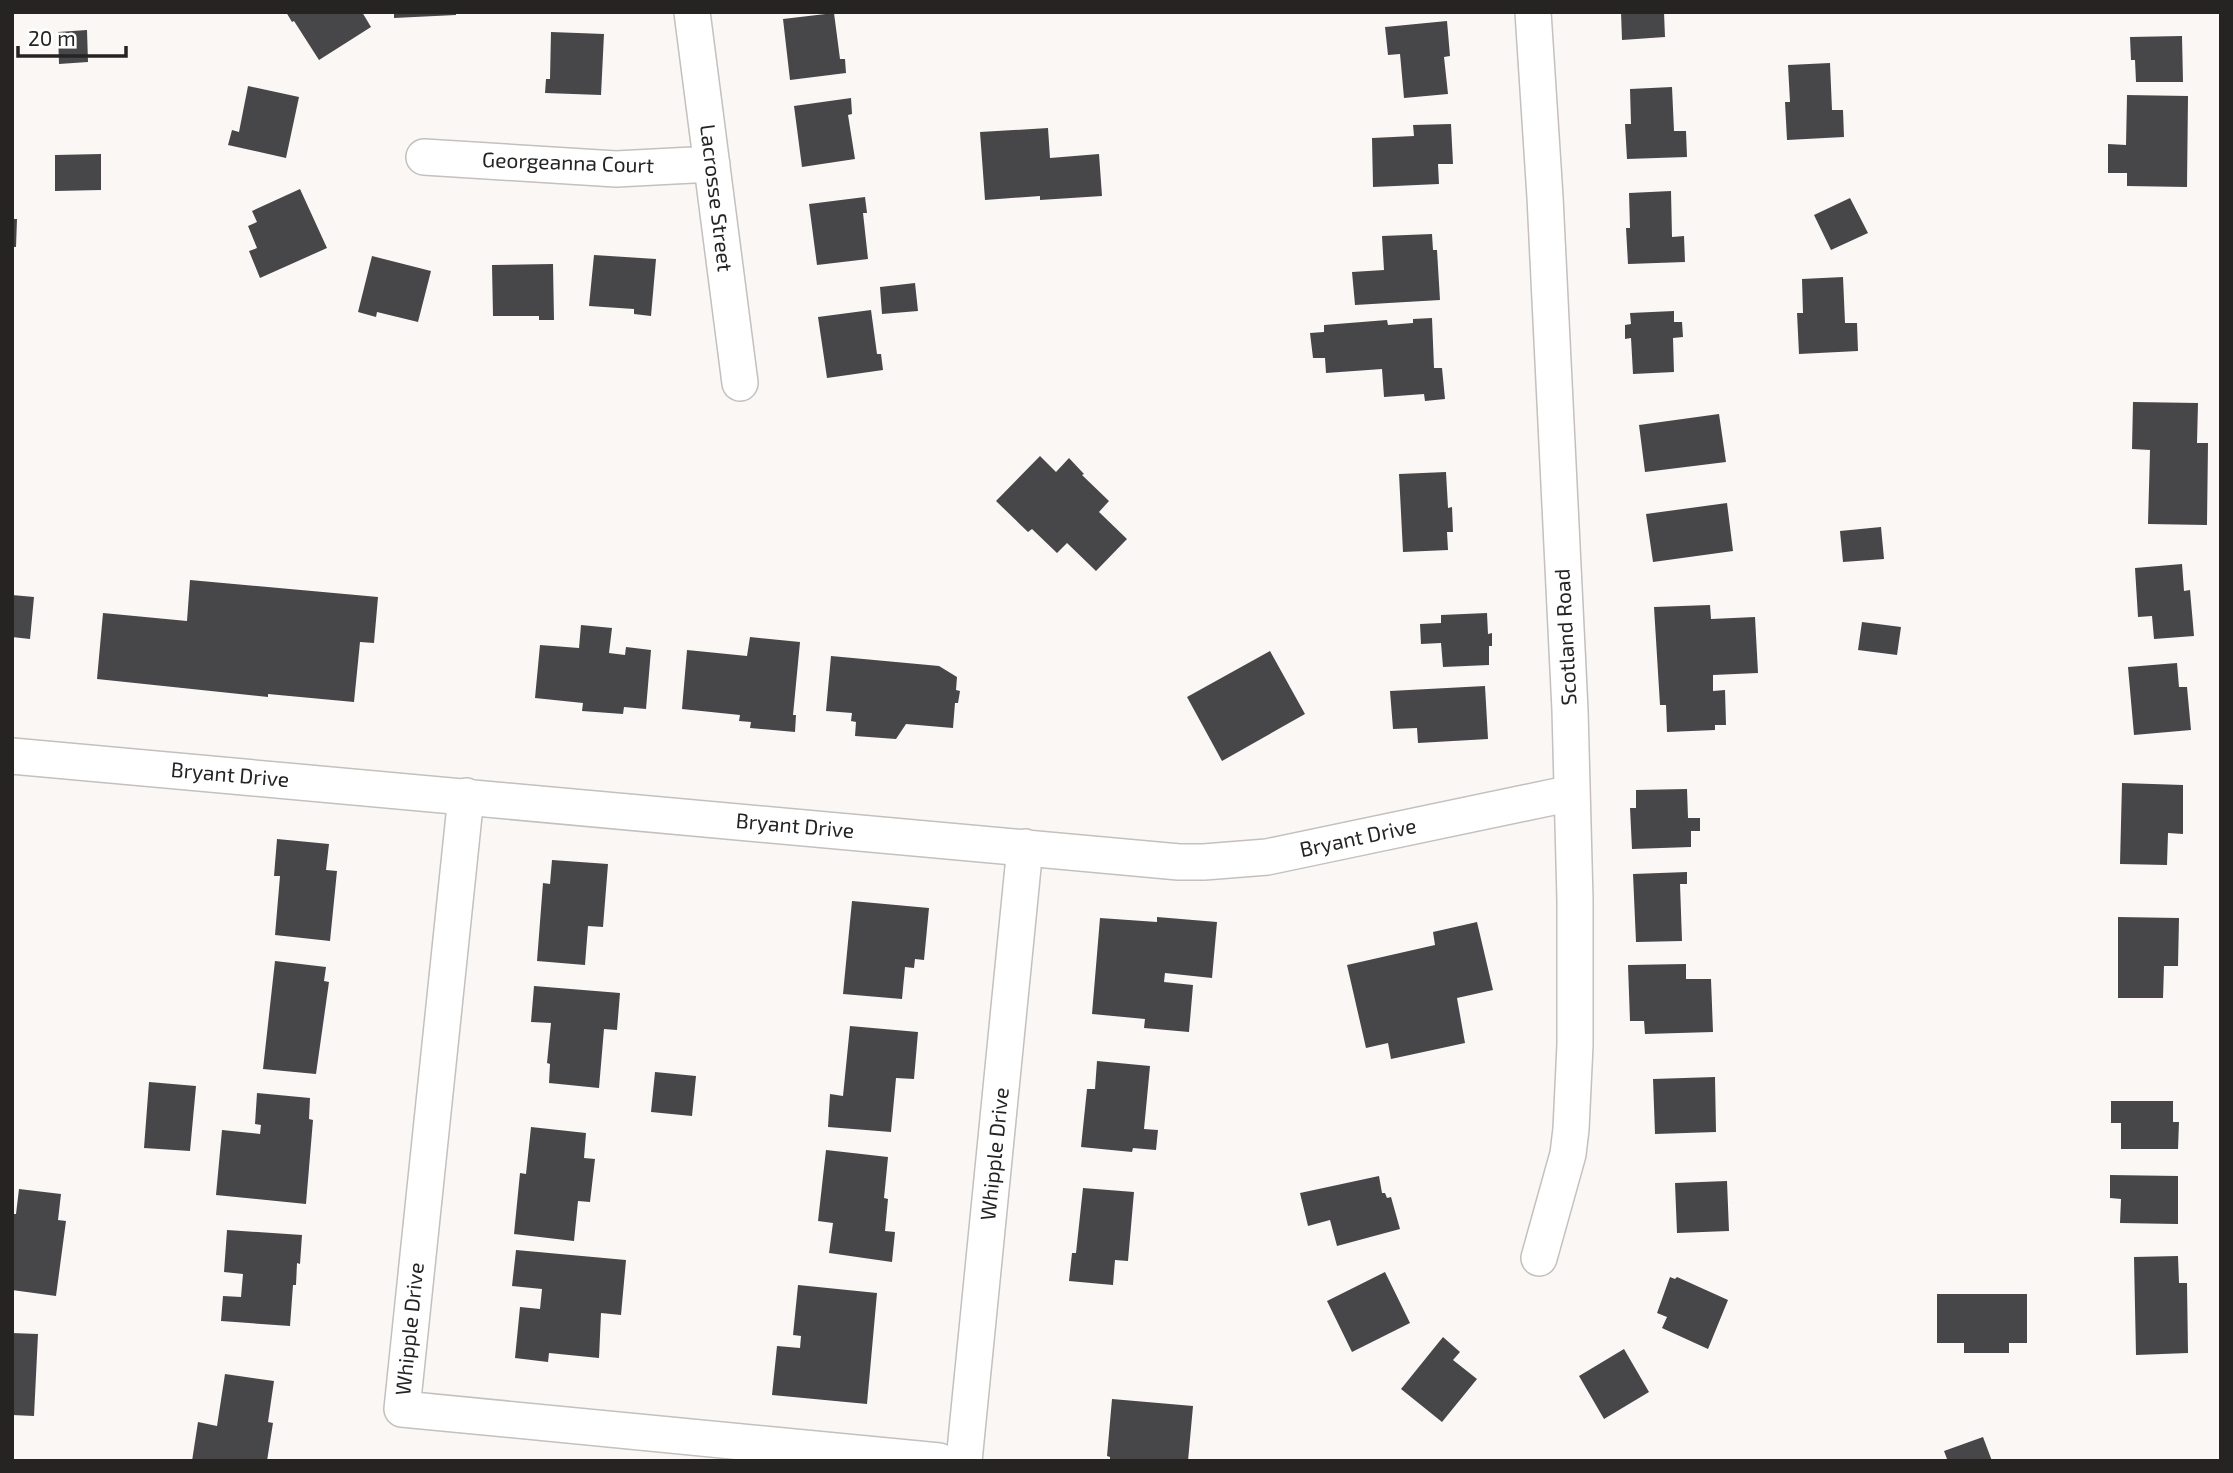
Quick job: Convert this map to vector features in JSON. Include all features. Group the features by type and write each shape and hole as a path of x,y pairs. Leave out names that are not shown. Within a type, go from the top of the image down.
{"street":[{"name":"Lacrosse Street","path":"692,12 740,383"},
{"name":"Scotland Road","path":"1533,12 1546,225 1572,793 1575,939 1575,1045 1568,1153 1539,1258"},
{"name":"Georgeanna Court","path":"424,157 616,169 712,164"},
{"name":"Bryant Drive","path":"12,755 1179,862 1267,857 1572,793"},
{"name":"Whipple Drive","path":"466,796 402,1409 939,1461"},
{"name":"Whipple Drive","path":"964,1461 1025,847"}],"building":[{"path":"286,12 362,12 371,27 319,60"},
{"path":"394,12 456,12 456,15 394,18"},
{"path":"1621,12 1664,12 1665,37 1622,40"},
{"path":"834,13 840,59 845,59 846,73 790,80 783,19"},
{"path":"1447,21 1450,56 1444,57 1448,94 1404,98 1400,54 1388,55 1385,27"},
{"path":"87,30 88,62 59,64 58,32"},
{"path":"551,32 604,34 601,95 545,93 546,79 550,79"},
{"path":"2182,36 2183,82 2136,82 2130,37"},
{"path":"1830,63 1832,110 1843,110 1844,137 1787,140 1785,102 1790,102 1788,65"},
{"path":"248,86 299,97 286,158 228,145 232,130 239,132"},
{"path":"1672,87 1674,131 1686,131 1687,157 1627,159 1625,124 1631,124 1630,89"},
{"path":"2127,95 2188,96 2187,187 2127,186 2127,173 2108,173 2108,144 2126,145"},
{"path":"851,98 852,114 848,115 855,159 802,167 794,106"},
{"path":"1451,124 1453,164 1438,164 1439,184 1373,187 1372,138 1414,136 1413,125"},
{"path":"1048,128 1050,158 1099,154 1102,196 1040,200 1040,196 985,200 980,132"},
{"path":"101,154 101,190 55,191 55,155"},
{"path":"300,189 327,248 260,278 249,251 257,248 248,226 257,222 252,211"},
{"path":"1671,191 1672,237 1684,236 1685,262 1628,264 1626,228 1630,228 1629,193"},
{"path":"865,197 867,213 863,213 868,259 817,265 809,204"},
{"path":"1850,198 1868,233 1831,250 1814,215"},
{"path":"12,219 17,219 16,247 12,247"},
{"path":"1432,234 1433,250 1437,250 1440,300 1355,305 1352,272 1384,270 1382,236"},
{"path":"594,255 656,259 651,316 634,314 634,309 589,306"},
{"path":"372,256 431,271 418,322 377,312 376,317 358,312"},
{"path":"553,264 554,320 539,320 539,316 493,316 492,265"},
{"path":"1843,277 1845,323 1857,323 1858,351 1799,354 1797,313 1803,313 1802,279"},
{"path":"915,283 918,311 882,314 880,287"},
{"path":"871,310 877,354 881,354 883,370 827,378 818,317"},
{"path":"1674,311 1674,322 1682,322 1683,337 1673,338 1674,372 1633,374 1631,338 1625,339 1625,325 1631,324 1630,313"},
{"path":"1432,318 1434,368 1442,368 1445,399 1425,401 1424,394 1384,397 1382,369 1326,373 1325,358 1313,358 1310,333 1324,332 1324,325 1387,320 1388,325"},
{"path":"2133,402 2198,403 2197,443 2208,443 2207,525 2148,524 2150,450 2132,449"},
{"path":"1719,414 1726,462 1645,472 1639,425"},
{"path":"1040,456 1056,472 1069,458 1109,501 1099,512 1127,539 1096,571 1067,543 1057,553 1032,529 1028,532 996,501"},
{"path":"1446,472 1448,508 1452,507 1453,532 1447,532 1448,550 1403,552 1399,474"},
{"path":"1727,503 1733,551 1653,562 1646,514"},
{"path":"1881,527 1884,559 1843,562 1840,531"},
{"path":"2182,564 2184,591 2190,590 2194,636 2154,639 2152,616 2138,617 2135,568"},
{"path":"190,580 378,597 374,643 360,642 354,702 268,694 268,697 97,679 103,613 187,621"},
{"path":"12,595 34,597 30,639 12,637"},
{"path":"1710,605 1711,619 1755,617 1758,673 1713,675 1713,691 1725,690 1726,725 1715,725 1715,730 1667,732 1666,705 1660,705 1654,607"},
{"path":"1487,613 1488,634 1492,633 1489,665 1443,667 1441,643 1421,644 1420,624 1441,623 1441,615"},
{"path":"1862,622 1901,627 1897,655 1858,650"},
{"path":"581,625 612,628 609,653 625,655 626,647 651,650 646,709 624,707 623,714 582,711 583,703 535,698 540,645 579,648"},
{"path":"750,637 800,642 793,715 796,715 795,732 750,728 751,722 739,721 740,715 682,709 687,650 747,656"},
{"path":"1270,651 1305,714 1222,761 1187,697"},
{"path":"831,656 939,666 957,677 956,690 960,691 958,703 955,703 953,728 906,724 896,739 855,736 856,722 851,721 852,713 826,711"},
{"path":"2177,663 2179,687 2187,687 2191,730 2134,735 2128,667"},
{"path":"1485,686 1488,739 1418,743 1417,728 1393,729 1390,691"},
{"path":"2122,783 2183,785 2183,834 2168,833 2167,865 2120,864"},
{"path":"1687,789 1688,818 1700,818 1700,831 1691,831 1691,847 1632,849 1630,808 1636,808 1636,790"},
{"path":"277,839 329,844 326,870 337,871 330,941 275,935 280,876 274,876"},
{"path":"552,860 608,864 603,927 588,926 585,965 537,961 543,883 550,884"},
{"path":"1687,872 1687,884 1680,884 1682,941 1636,942 1633,874"},
{"path":"852,901 929,908 924,960 915,959 914,968 905,967 902,999 843,994"},
{"path":"1157,917 1217,922 1212,978 1165,973 1164,982 1193,985 1189,1032 1144,1028 1145,1019 1092,1014 1100,918 1157,922"},
{"path":"2118,917 2179,918 2178,966 2164,966 2163,998 2118,998"},
{"path":"1477,922 1493,990 1457,998 1465,1043 1391,1059 1388,1043 1366,1048 1347,965 1435,945 1433,932"},
{"path":"275,961 326,967 324,981 329,982 316,1074 263,1069"},
{"path":"1686,964 1686,979 1711,979 1713,1032 1645,1034 1644,1021 1630,1021 1628,965"},
{"path":"534,986 620,993 617,1030 604,1029 599,1088 549,1083 550,1064 547,1063 551,1023 531,1022"},
{"path":"850,1026 918,1032 914,1079 896,1078 891,1132 828,1127 830,1094 843,1096"},
{"path":"1097,1061 1150,1066 1144,1129 1158,1130 1156,1150 1133,1148 1132,1152 1081,1147 1087,1089 1095,1089"},
{"path":"655,1072 696,1076 692,1116 651,1112"},
{"path":"1715,1077 1716,1132 1655,1134 1653,1079"},
{"path":"149,1082 196,1086 190,1151 144,1148"},
{"path":"257,1093 310,1098 309,1119 313,1120 306,1204 216,1195 222,1130 260,1134 261,1125 255,1124"},
{"path":"2111,1101 2173,1101 2173,1122 2179,1122 2178,1149 2121,1149 2121,1123 2111,1123"},
{"path":"531,1127 586,1133 584,1158 595,1159 590,1202 578,1201 574,1241 514,1234 520,1173 526,1174"},
{"path":"826,1150 888,1157 884,1198 888,1199 885,1231 895,1232 892,1262 829,1253 833,1223 818,1221"},
{"path":"2110,1175 2178,1176 2178,1224 2120,1223 2121,1199 2110,1198"},
{"path":"1379,1176 1382,1193 1385,1193 1387,1198 1391,1197 1400,1229 1337,1246 1330,1220 1308,1226 1300,1193"},
{"path":"1727,1181 1729,1231 1677,1233 1675,1183"},
{"path":"1083,1188 1134,1192 1128,1261 1115,1260 1113,1285 1069,1281 1072,1253 1076,1253"},
{"path":"19,1189 61,1194 58,1220 66,1221 56,1296 12,1290 12,1214 16,1214"},
{"path":"227,1230 302,1235 300,1264 297,1263 296,1285 293,1285 290,1326 221,1321 223,1296 241,1297 243,1274 224,1272"},
{"path":"516,1250 626,1260 621,1315 601,1313 599,1358 549,1353 548,1362 515,1358 520,1307 540,1309 542,1289 512,1286"},
{"path":"2178,1256 2179,1283 2187,1283 2188,1353 2136,1355 2134,1257"},
{"path":"1385,1272 1410,1323 1352,1352 1327,1301"},
{"path":"1670,1277 1677,1277 1728,1300 1708,1349 1662,1328 1667,1317 1657,1313"},
{"path":"798,1285 877,1293 867,1404 772,1395 777,1346 800,1348 801,1336 793,1335"},
{"path":"1937,1294 2027,1294 2027,1343 2009,1343 2009,1353 1964,1353 1964,1343 1937,1343"},
{"path":"12,1333 38,1334 34,1416 12,1415"},
{"path":"1443,1337 1460,1352 1453,1360 1477,1379 1442,1422 1401,1389"},
{"path":"1624,1349 1649,1392 1604,1419 1579,1376"},
{"path":"225,1374 274,1381 268,1422 273,1423 267,1461 192,1461 198,1422 217,1426"},
{"path":"1112,1399 1193,1406 1188,1461 1110,1461 1107,1456"},
{"path":"1983,1437 1992,1461 1942,1461 1947,1459 1944,1451"}]}
